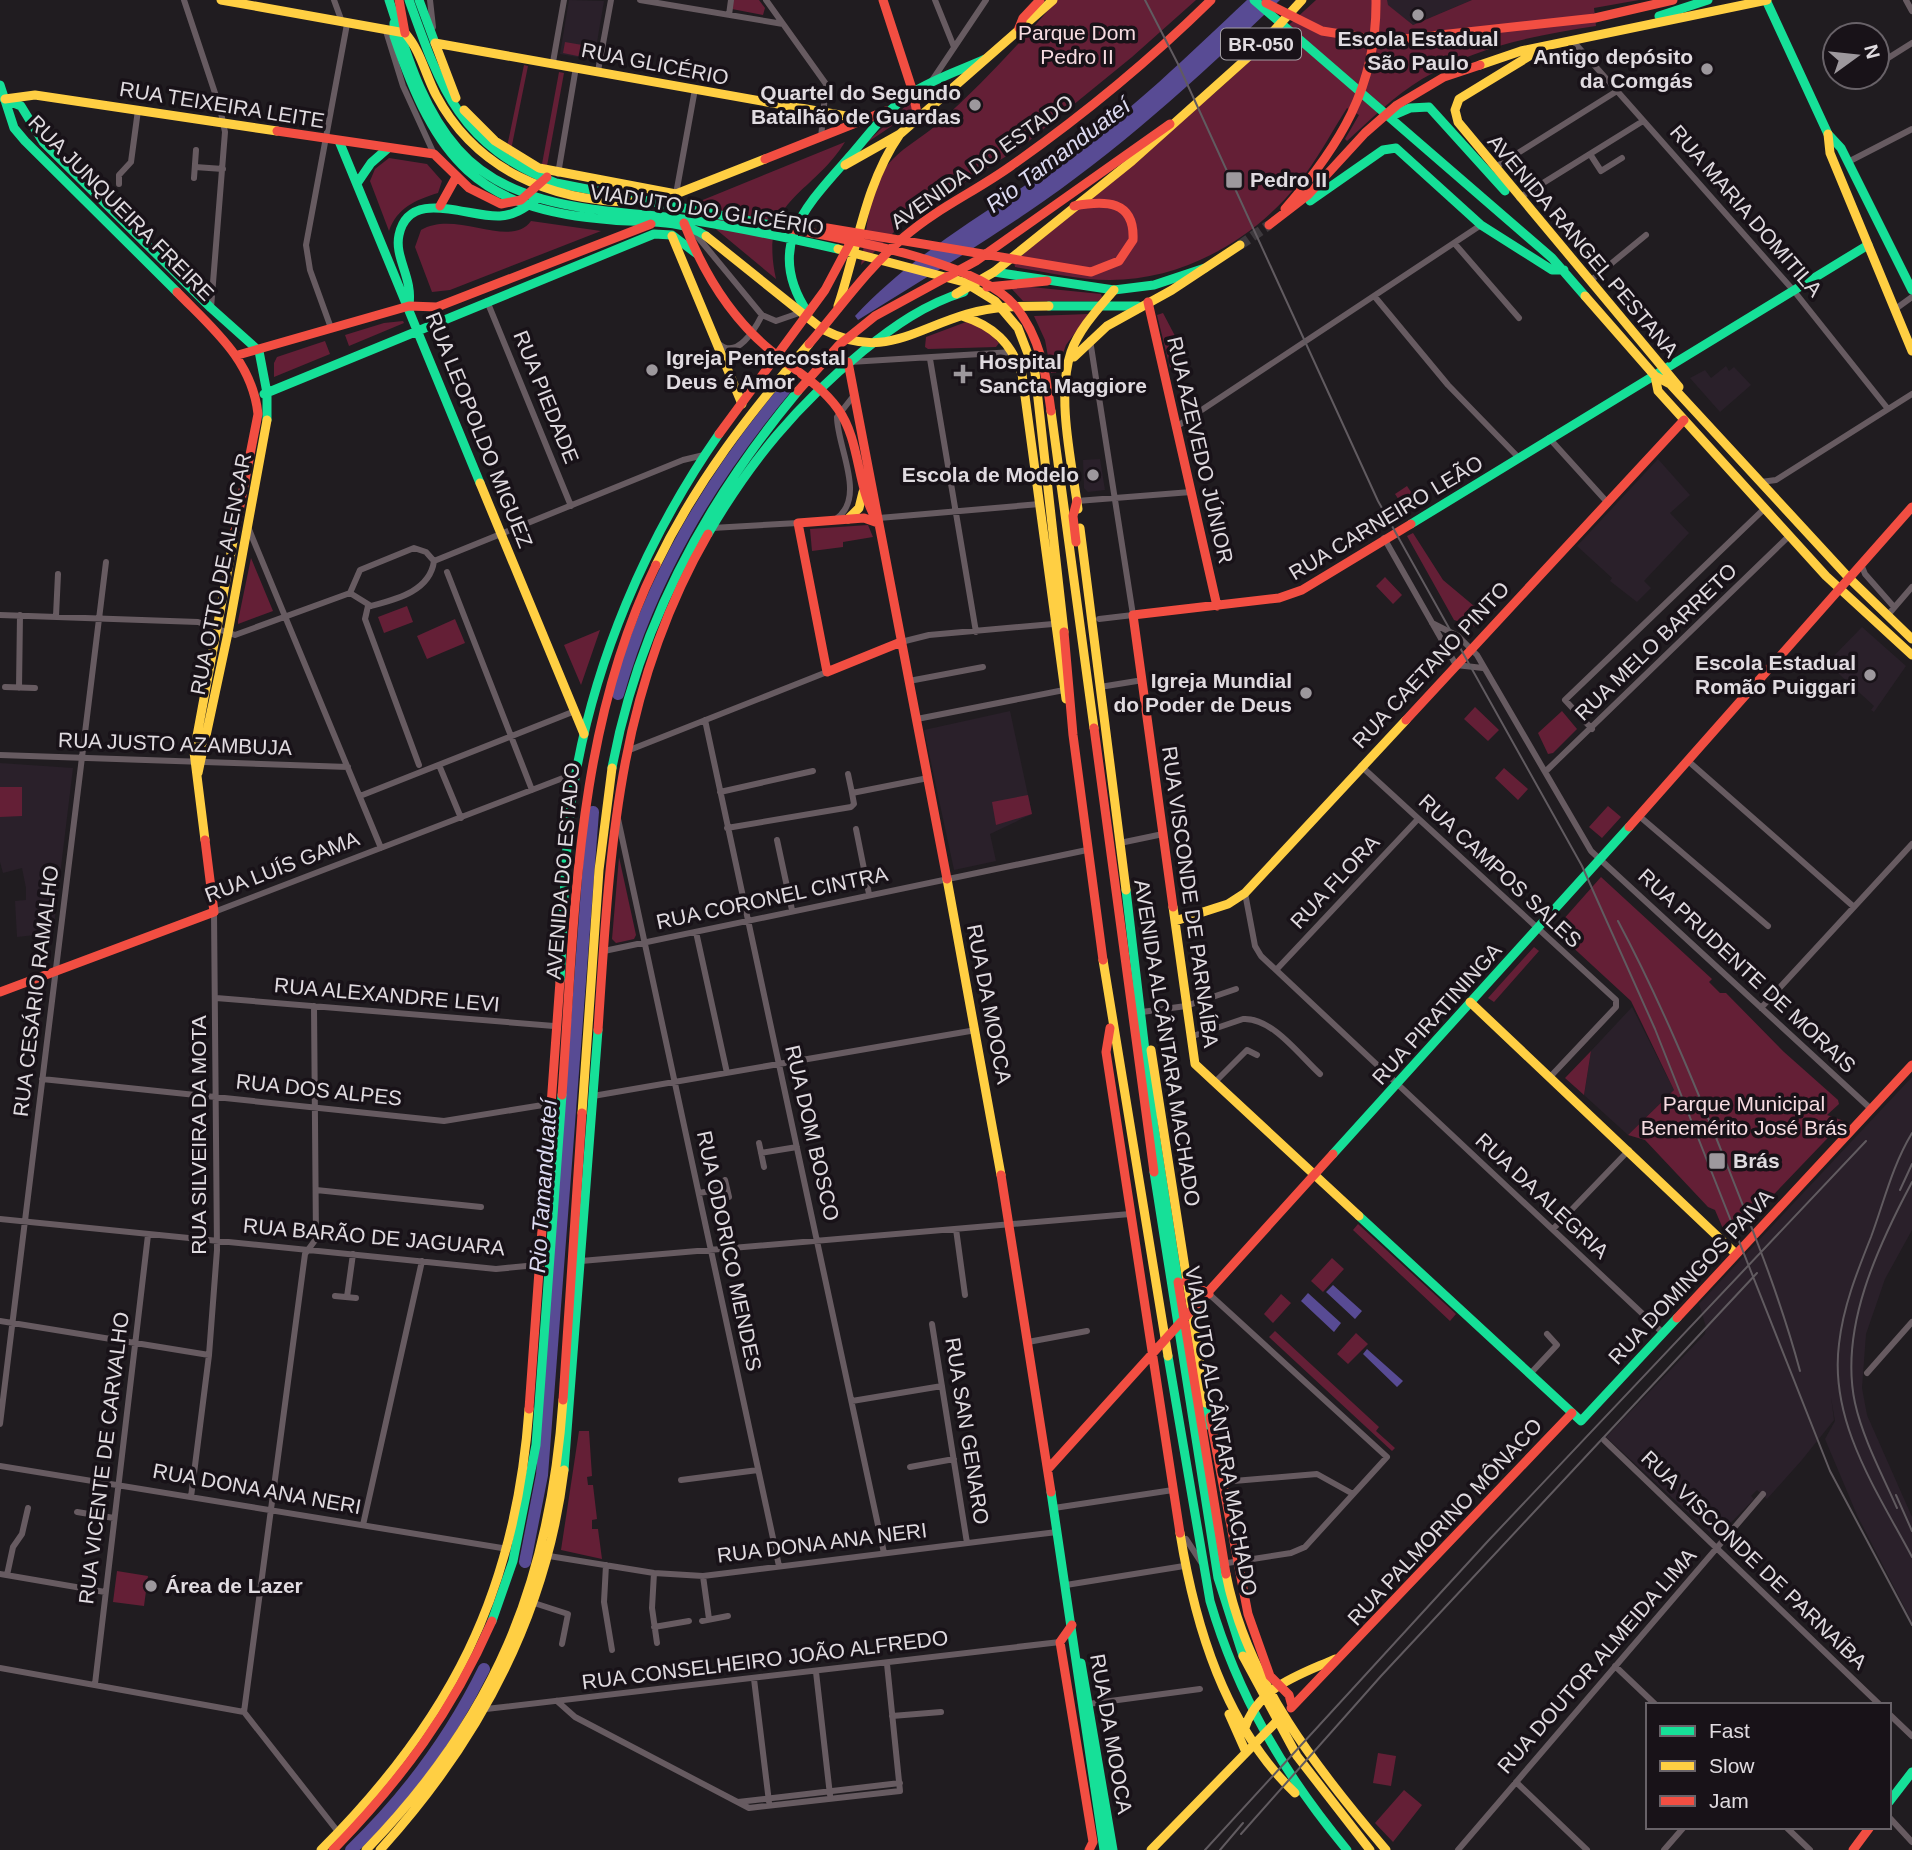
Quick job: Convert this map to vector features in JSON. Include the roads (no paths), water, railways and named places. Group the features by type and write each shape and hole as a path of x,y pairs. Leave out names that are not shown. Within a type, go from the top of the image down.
{"main road":[{"path":"221,0 386,32 406,32 399,0"},
{"name":"VIADUTO DO GLICÉRIO","path":"389,0 424,97 439,123 475,165 520,193 565,205 767,233 907,265 971,285 987,295 1010,317 1029,348 1035,372 1053,523 1073,735"},
{"name":"VIADUTO DO GLICÉRIO","path":"409,0 437,74 457,114 473,135 495,154 534,177 706,210 923,259 969,274 1005,295 1027,323 1042,360 1065,520"},
{"path":"419,0 454,95 474,122 517,157 556,171 676,194 868,120 931,82 985,59"},
{"path":"883,0 914,92 918,118"},
{"path":"1019,28 1023,18 1040,0"},
{"path":"840,168 900,134 1053,0"},
{"name":"AVENIDA DO ESTADO","path":"333,1850 382,1801 440,1727 473,1667 492,1623 522,1529 537,1444 581,829 590,764 602,707 626,634 662,552 699,485 733,435 907,234 1075,119 1149,58 1211,0"},
{"path":"1254,0 1552,258"},
{"path":"1260,0 1319,31 1362,40 1406,40 1595,18 1673,0"},
{"name":"AVENIDA DO ESTADO","path":"380,1850 439,1783 486,1709 534,1603 549,1556 564,1474 616,810 627,751 652,655 674,601 727,500 783,423 810,394 904,318 956,294 994,272 1132,161 1170,124 1256,50 1302,0"},
{"path":"1376,0 1375,48 1354,111 1312,179 1271,224 1383,150 1396,148 1481,225 1552,270 1564,270"},
{"path":"1683,9 1693,0"},
{"path":"1631,28 1641,21 1708,0"},
{"path":"1295,208 1397,104 1444,77 1492,59 1547,45 1767,0 1828,134 1841,148 1912,290"},
{"name":"VIADUTO DO GLICÉRIO","path":"395,16 394,36 423,116 435,137 470,175 506,199 545,210 691,229 702,234 814,321 839,337 861,344 883,342 985,310 1138,306"},
{"path":"1595,18 1631,28"},
{"name":"VIADUTO DO GLICÉRIO","path":"406,32 418,48 435,95 451,123 484,158 502,172 550,192 603,201 651,201"},
{"name":"RUA GLICÉRIO","path":"435,43 868,120"},
{"path":"1443,122 1456,117 1456,103 1491,77 1547,45"},
{"path":"0,85 4,99 0,110"},
{"name":"RUA TEIXEIRA LEITE","path":"4,99 35,95 435,155"},
{"name":"RUA JUNQUEIRA FREIRE","path":"4,99 23,107 43,142 211,309 259,351"},
{"name":"RUA JUNQUEIRA FREIRE","path":"4,99 14,128 204,317 238,355 256,396"},
{"name":"AVENIDA RANGEL PESTANA","path":"1377,123 1401,111 1429,107 1542,234 1552,258 1655,376 1670,384 1695,409"},
{"path":"814,321 794,292 789,276 789,249 804,209 891,108"},
{"name":"AVENIDA RANGEL PESTANA","path":"1456,117 1464,133 1695,409 1776,501 1886,616 1912,639"},
{"name":"AVENIDA DO ESTADO","path":"366,1850 427,1780 481,1699 524,1608 546,1532 560,1434 604,816 622,720 648,635 671,584 713,504 752,446 835,349 871,318 941,284 1124,152 1170,124"},
{"path":"834,317 854,260 862,211 880,164 900,134"},
{"path":"1828,134 1829,153 1912,351"},
{"name":"RUA LEOPOLDO MIGUEZ","path":"338,141 358,182 419,329 584,734"},
{"path":"358,182 371,163 387,149"},
{"path":"435,155 456,179 496,204 509,205 522,199 556,171"},
{"path":"409,306 411,284 398,244 398,235 407,219 423,209 440,206 497,218 511,217 532,204 556,171"},
{"path":"440,206 456,179"},
{"path":"676,194 679,210 697,254 743,326 839,410 850,433 862,488 879,521"},
{"path":"91,206 99,198"},
{"path":"706,210 736,212 1072,269 1104,271 1120,263 1128,255 1132,244 1132,228 1127,215 1116,206 1105,202 1074,206"},
{"name":"AVENIDA DO ESTADO","path":"321,1850 396,1772 445,1700 488,1612 508,1549 526,1455 554,1026 576,773 597,685 642,566 673,506 706,455 816,303 846,255 862,211"},
{"path":"238,355 409,306 437,307 651,224"},
{"path":"256,396 654,234 671,235 697,254"},
{"path":"671,235 742,404"},
{"path":"385,248 398,244"},
{"path":"1068,369 1090,338 1240,245"},
{"name":"RUA CARNEIRO LEÃO","path":"1133,615 1291,596 1868,245"},
{"path":"941,284 994,272 1114,290 1154,285 1205,268"},
{"path":"956,294 1004,284 1047,281"},
{"path":"1068,369 1074,346 1114,290"},
{"name":"RUA AZEVEDO JÚNIOR","path":"1148,302 1217,606"},
{"path":"958,317 993,327 1013,352 1024,387 1040,503 1052,624 1073,735 1112,1024 1106,1052 1181,1529 1184,1566 1202,1643 1244,1747"},
{"path":"259,351 267,393"},
{"name":"RUA DA MOOCA","path":"848,362 976,1030 1058,1532 1085,1736"},
{"name":"AVENIDA ALCÂNTARA MACHADO","path":"1068,369 1066,387 1077,501 1142,1014 1149,1036 1198,1360 1236,1560 1256,1640 1269,1676 1289,1695 1292,1706"},
{"path":"1665,370 1670,384"},
{"name":"AVENIDA RANGEL PESTANA","path":"1655,376 1658,391 1764,509 1840,590 1912,655"},
{"name":"RUA OTTO DE ALENCAR","path":"198,761 228,633 267,421 267,393"},
{"name":"RUA OTTO DE ALENCAR","path":"198,761 216,626 258,414 256,396"},
{"name":"RUA CAETANO PINTO","path":"1175,921 1228,904 1245,892 1695,409"},
{"path":"848,519 859,508 862,488"},
{"path":"1077,501 1073,516 1079,609"},
{"path":"1764,509 1776,501"},
{"name":"RUA PIRATININGA","path":"1048,1469 1154,1356 1600,860 1912,507"},
{"path":"879,521 848,519 797,523 827,672 901,642"},
{"name":"AVENIDA ALCÂNTARA MACHADO","path":"1065,520 1079,609 1132,1026"},
{"name":"RUA VISCONDE DE PARNAÍBA","path":"1133,615 1195,1064 1582,1421"},
{"name":"RUA SILVEIRA DA MOTA","path":"198,761 214,912"},
{"name":"RUA LUÍS GAMA","path":"0,992 214,912"},
{"path":"1104,968 1128,988"},
{"path":"1470,1002 1737,1254"},
{"name":"VIADUTO ALCÂNTARA MACHADO","path":"1142,1014 1146,1071 1224,1571 1232,1606 1251,1655 1275,1703 1352,1812 1386,1850"},
{"name":"VIADUTO ALCÂNTARA MACHADO","path":"1112,1024 1210,1601 1220,1636 1250,1712 1307,1802 1347,1850"},
{"name":"VIADUTO ALCÂNTARA MACHADO","path":"1132,1026 1207,1518 1223,1598 1236,1640 1262,1698 1307,1772 1370,1850"},
{"name":"RUA DOMINGOS PAIVA","path":"1582,1421 1912,1065"},
{"path":"1186,1281 1209,1294"},
{"path":"1148,1318 1162,1321 1184,1301 1188,1293"},
{"path":"1158,1382 1191,1359 1198,1360"},
{"path":"1205,1398 1225,1542 1251,1655"},
{"name":"RUA PALMORINO MÔNACO","path":"1151,1850 1244,1747 1292,1706 1343,1655 1572,1413"},
{"path":"1182,1543 1212,1653 1247,1735 1272,1771 1307,1802"},
{"path":"1060,1642 1072,1624"},
{"name":"RUA DA MOOCA","path":"1072,1624 1077,1634 1113,1850"},
{"name":"RUA DA MOOCA","path":"1060,1642 1091,1846"},
{"name":"RUA PALMORINO MÔNACO","path":"1244,1747 1247,1717 1254,1704 1278,1684 1343,1655"},
{"path":"1062,1658 1070,1670 1080,1726 1085,1736 1104,1850"},
{"path":"1891,1799 1912,1772"},
{"path":"1853,1850 1869,1829"},
{"path":"1091,1846 1111,1839"}],"street":[{"path":"184,0 224,124 223,169 211,309"},
{"path":"331,328 310,270 306,245 345,23 334,0"},
{"path":"430,0 435,43"},
{"path":"553,62 564,0"},
{"path":"598,71 611,0"},
{"path":"640,0 784,24"},
{"path":"729,15 731,0"},
{"path":"766,0 826,84 821,138"},
{"path":"935,0 954,47"},
{"path":"931,82 986,0"},
{"path":"1906,0 1912,11"},
{"path":"386,32 403,86 435,155"},
{"name":"RUA MARIA DOMITILA","path":"1572,40 1794,291 1888,409"},
{"path":"1891,56 1912,43"},
{"path":"556,171 576,66"},
{"path":"676,194 695,89"},
{"path":"1494,168 1617,91"},
{"path":"119,184 119,175 131,163 138,110"},
{"path":"1519,198 1643,121"},
{"path":"1848,162 1912,129"},
{"path":"194,178 196,150"},
{"path":"1590,154 1601,171 1622,158"},
{"path":"195,167 223,169"},
{"path":"679,210 697,237 762,315 783,320 816,303"},
{"path":"1176,427 1481,225"},
{"path":"1590,281 1646,234"},
{"path":"1455,244 1519,318"},
{"path":"1375,297 1433,368 1519,458"},
{"path":"1894,310 1912,297"},
{"name":"RUA PIEDADE","path":"487,301 571,506"},
{"path":"717,342 727,349 735,348 746,340 762,315"},
{"name":"RUA VISCONDE DE PARNAÍBA","path":"1090,338 1133,615"},
{"path":"848,362 1013,352"},
{"path":"930,359 976,632"},
{"path":"835,520 848,508 850,493 837,417 856,394"},
{"path":"1759,482 1776,480 1912,394"},
{"path":"1549,438 1607,502"},
{"path":"434,561 682,460 706,455"},
{"path":"1077,501 1191,492"},
{"path":"879,521 955,510 1040,503"},
{"path":"1592,729 1565,700 1764,509"},
{"path":"712,528 797,523"},
{"path":"247,526 381,848"},
{"name":"RUA MELO BARRETO","path":"1546,771 1789,536"},
{"path":"1384,538 1457,665 1483,668"},
{"path":"0,615 198,622 238,635 350,593 360,570 407,550 419,549 434,561"},
{"path":"368,606 423,586 434,561"},
{"name":"RUA CESÁRIO RAMALHO","path":"0,1424 106,562"},
{"path":"1861,564 1865,574 1894,607"},
{"path":"447,572 532,790"},
{"path":"56,617 58,574"},
{"path":"1886,616 1912,587"},
{"path":"350,593 368,606"},
{"path":"368,606 365,619 419,765"},
{"path":"19,688 20,615"},
{"name":"RUA CARNEIRO LEÃO","path":"1099,619 1133,615"},
{"path":"1432,623 1458,636 1471,649"},
{"path":"901,642 929,635 1052,624"},
{"name":"RUA PRUDENTE DE MORAIS","path":"1471,649 1546,771 1584,841 1600,860 1871,1109"},
{"path":"909,681 983,667"},
{"path":"627,751 827,672"},
{"path":"1100,687 1143,680"},
{"path":"5,687 35,688"},
{"path":"917,719 1064,690"},
{"path":"360,796 575,711"},
{"name":"RUA DOM BOSCO","path":"705,720 884,1553"},
{"name":"RUA JUSTO AZAMBUJA","path":"0,755 348,767"},
{"path":"1687,760 1854,907"},
{"path":"439,765 461,818"},
{"name":"RUA CAMPOS SALES","path":"1361,766 1616,1000 1616,1007 1550,1077"},
{"path":"720,792 813,771"},
{"name":"RUA LUÍS GAMA","path":"214,912 576,773"},
{"path":"727,828 851,807 854,804 848,774"},
{"path":"852,793 928,778"},
{"name":"RUA ODORICO MENDES","path":"616,810 779,1566"},
{"path":"1638,815 1768,926"},
{"name":"RUA FLORA","path":"1276,969 1418,819"},
{"path":"856,829 869,894"},
{"path":"1120,842 1163,834"},
{"path":"777,840 792,910"},
{"path":"1761,1008 1912,844"},
{"name":"RUA CORONEL CINTRA","path":"604,951 1087,849"},
{"name":"RUA DA ALEGRIA","path":"1245,892 1257,952 1663,1333"},
{"name":"RUA SILVEIRA DA MOTA","path":"191,1497 209,1355 218,1241 214,912"},
{"path":"696,932 727,1073"},
{"path":"1142,1014 1186,1006 1235,987 1238,997"},
{"name":"RUA ALEXANDRE LEVI","path":"216,998 554,1026"},
{"path":"244,1712 304,1262 316,1239 313,1006"},
{"path":"1190,1037 1244,1019 1253,1019 1266,1024 1320,1074"},
{"path":"593,1096 976,1030"},
{"path":"1214,1083 1247,1050 1257,1055"},
{"name":"RUA DOS ALPES","path":"42,1079 444,1121 549,1104"},
{"path":"759,1143 764,1167"},
{"path":"761,1153 797,1147"},
{"path":"1553,1229 1629,1150"},
{"path":"726,1180 729,1197"},
{"path":"699,1193 727,1188"},
{"path":"316,1190 481,1208"},
{"path":"581,1261 1133,1214"},
{"name":"RUA BARÃO DE JAGUARA","path":"0,1219 496,1269 537,1265"},
{"path":"957,1229 965,1295"},
{"name":"RUA VICENTE DE CARVALHO","path":"95,1684 148,1235"},
{"path":"347,1297 353,1254"},
{"path":"363,1525 422,1261"},
{"path":"1181,1529 1192,1553 1203,1564 1212,1566 1298,1551 1387,1457 1209,1294"},
{"path":"335,1296 356,1298"},
{"path":"0,1321 209,1355"},
{"path":"1867,1373 1912,1322"},
{"name":"RUA SAN GENARO","path":"932,1324 967,1543"},
{"path":"1028,1342 1087,1332"},
{"path":"1530,1374 1557,1345 1547,1334"},
{"path":"852,1401 943,1386"},
{"name":"RUA VISCONDE DE PARNAÍBA","path":"1604,1440 1878,1703"},
{"path":"911,1466 954,1459"},
{"name":"RUA DONA ANA NERI","path":"0,1466 118,1483 508,1549"},
{"path":"681,1480 758,1470"},
{"path":"1221,1482 1317,1474 1353,1494"},
{"path":"1054,1508 1175,1490"},
{"name":"RUA DOUTOR ALMEIDA LIMA","path":"1458,1850 1763,1494"},
{"path":"28,1508 22,1534 13,1547 4,1575 105,1592"},
{"path":"77,1512 114,1518"},
{"name":"RUA DONA ANA NERI","path":"549,1556 654,1573 703,1576 1058,1532"},
{"path":"606,1565 604,1602 611,1650"},
{"path":"1066,1585 1184,1566"},
{"path":"654,1573 651,1598 657,1643"},
{"path":"703,1576 706,1620 728,1616"},
{"path":"534,1603 568,1614 562,1644"},
{"path":"654,1627 690,1621"},
{"name":"RUA CONSELHEIRO JOÃO ALFREDO","path":"486,1709 1060,1642"},
{"path":"1048,1645 1062,1658"},
{"path":"557,1701 575,1717 735,1802 754,1809 830,1801 899,1792 887,1664"},
{"path":"1615,1666 1654,1703"},
{"path":"0,1668 244,1712 339,1833"},
{"path":"816,1672 830,1801"},
{"path":"754,1679 770,1807"},
{"path":"1088,1704 1199,1689"},
{"path":"892,1716 941,1712"},
{"path":"1891,1716 1912,1736"},
{"path":"1516,1782 1587,1850"},
{"path":"735,1802 900,1783"},
{"path":"1891,1819 1912,1842"},
{"path":"1664,1850 1682,1829"},
{"path":"1788,1829 1810,1850"}],"waterway":[{"name":"Rio Tamanduateí","path":"618,694 648,610 686,532 733,457 787,387"},
{"name":"Rio Tamanduateí","path":"525,1562 542,1475 593,812"},
{"name":"Rio Tamanduateí","path":"351,1850 408,1788 442,1742 484,1669"}],"tunnel":[{"path":"1240,245 1269,225"}],"railway":[{"path":"1145,0 1178,64 1378,501 1582,866 1655,1029 1830,1471 1912,1625"},
{"path":"1618,921 1662,1011 1715,1134 1766,1267 1800,1371"},
{"path":"1912,1133 1894,1171 1851,1290 1841,1330 1838,1373 1848,1428 1871,1481 1912,1557"},
{"path":"1205,1850 1488,1541 1866,1141"},
{"path":"1900,1190 1912,1164"},
{"path":"1897,1508 1858,1416 1851,1375 1852,1346 1857,1317 1875,1260 1912,1182"},
{"path":"1241,1834 1381,1676 1757,1273"},
{"path":"1896,1495 1912,1531"},
{"path":"1220,1850 1243,1823"}],"place":[{"name":"Escola Estadual São Paulo","path":"1418,15"},
{"name":"Antigo depósito da Comgás","path":"1707,69"},
{"name":"Quartel do Segundo Batalhão de Guardas","path":"975,105"},
{"name":"Pedro II","path":"1234,180"},
{"name":"Igreja Pentecostal Deus é Amor","path":"652,370"},
{"name":"Hospital Sancta Maggiore","path":"963,374"},
{"name":"Escola de Modelo","path":"1093,475"},
{"name":"Escola Estadual Romão Puiggari","path":"1870,675"},
{"name":"Igreja Mundial do Poder de Deus","path":"1306,693"},
{"name":"Brás","path":"1717,1161"},
{"name":"Área de Lazer","path":"151,1586"}],"park label":[{"name":"Parque Dom Pedro II","path":"1077,45"},
{"name":"Parque Municipal Benemérito José Brás","path":"1744,1116"}]}
